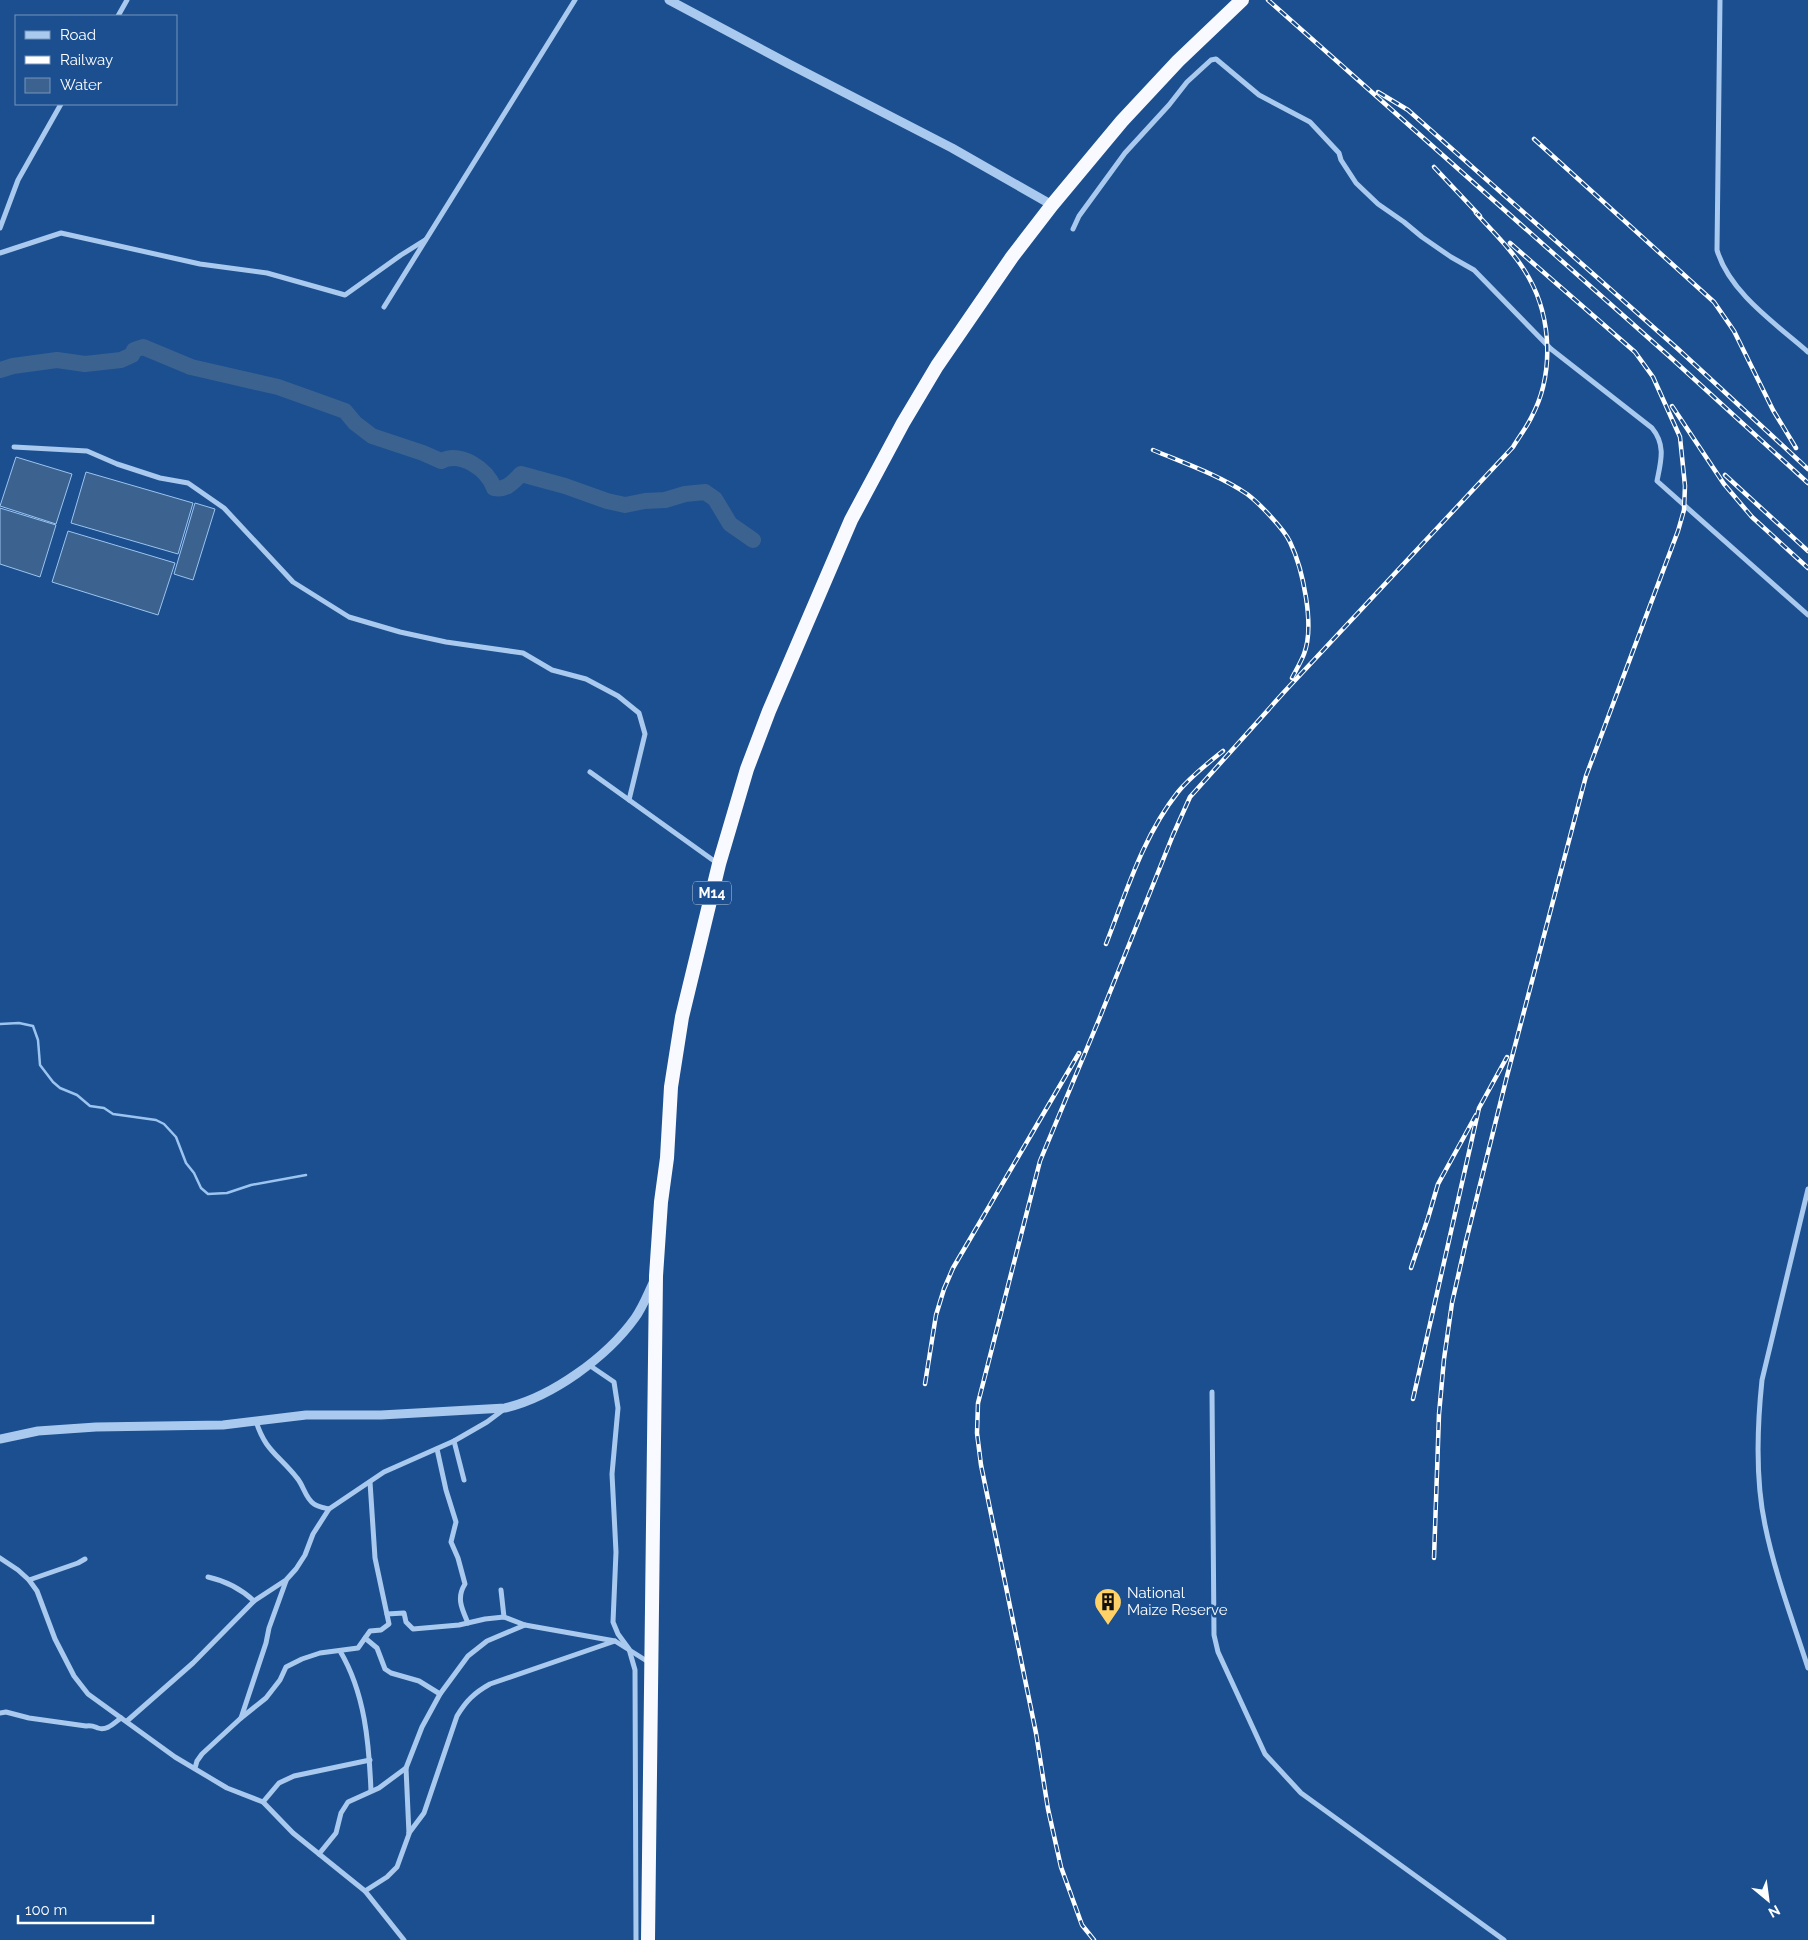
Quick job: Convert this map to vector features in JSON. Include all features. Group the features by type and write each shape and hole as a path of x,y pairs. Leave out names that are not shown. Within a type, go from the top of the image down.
{"highway":[{"name":"M14","path":"648,1940 656,1276 661,1202 667,1158 671,1087 682,1017 719,864 747,769 769,711 851,520 903,423 937,366 1007,264 1052,205 1140,101 1178,61 1242,0"}],"street":[{"path":"119,15 127,0"},
{"path":"384,307 575,0"},
{"path":"669,0 952,148 1052,205"},
{"path":"1720,0 1718,250 1726,273 1747,298 1808,352"},
{"path":"1073,229 1078,216 1124,153 1169,105 1187,82 1211,60 1216,59 1259,95 1310,122 1339,153 1341,160 1356,183 1378,204 1452,258 1474,270 1551,349 1652,428 1659,436 1662,446 1662,457 1657,480 1808,616"},
{"path":"0,228 18,180 60,105"},
{"path":"0,253 62,233 200,264 267,273 345,295 425,240"},
{"path":"14,447 87,451 117,464 160,478 188,483 224,508 293,582 349,617 428,638 523,653 552,670 586,679 618,696 639,713 645,734 629,800"},
{"path":"590,772 719,864"},
{"path":"1808,1189 1762,1380 1759,1406 1758,1464 1764,1525 1808,1668"},
{"path":"0,1439 38,1432 96,1427 223,1424 306,1415 381,1414 505,1408 523,1404 548,1392 589,1365 636,1318 656,1276"},
{"path":"589,1365 614,1382 618,1408 612,1474 616,1552 613,1622 618,1634 629,1649 635,1670 636,1940"},
{"path":"1212,1392 1214,1636 1218,1652 1265,1754 1301,1793 1504,1940"},
{"path":"127,1721 193,1663 254,1601 286,1580 305,1555 313,1534 330,1509 384,1472 454,1441 487,1422 505,1408"},
{"path":"256,1421 267,1445 298,1479 307,1496 314,1504 330,1509"},
{"path":"454,1441 464,1480"},
{"path":"437,1449 446,1490 456,1522 451,1542 458,1558 465,1584 460,1592 460,1599 468,1623"},
{"path":"195,1768 197,1760 202,1754 266,1698 280,1680 286,1667 320,1653 358,1648 370,1631 382,1630 389,1624 375,1558 370,1482"},
{"path":"0,1558 29,1580 37,1592 56,1639 74,1676 88,1694 161,1747 227,1788 263,1802 293,1833 365,1892 404,1940"},
{"path":"29,1580 85,1559"},
{"path":"208,1577 229,1583 254,1601"},
{"path":"241,1718 286,1580"},
{"path":"501,1590 504,1617"},
{"path":"387,1614 404,1613 406,1622 413,1629 504,1617 525,1625 615,1641 651,1663"},
{"path":"409,1834 406,1768 422,1727 440,1694 468,1656 488,1642 525,1625"},
{"path":"365,1638 377,1648 385,1669 391,1673 419,1681 440,1694"},
{"path":"365,1892 387,1877 396,1867 409,1834 424,1813 457,1716 464,1703 476,1692 490,1684 615,1641"},
{"path":"340,1651 347,1663 365,1715 372,1791"},
{"path":"0,1713 6,1712 28,1718 86,1726 93,1725 100,1729 108,1728 121,1718"},
{"path":"263,1802 279,1783 294,1776 370,1760"},
{"path":"319,1854 336,1833 341,1813 348,1802 379,1788 406,1768"}],"water":[{"path":"16,457 72,474 56,524 0,506"},
{"path":"86,472 193,503 178,554 71,523"},
{"path":"195,503 215,509 193,580 174,574"},
{"path":"0,508 56,525 40,577 0,564"},
{"path":"68,531 175,563 158,615 52,582"}],"waterway":[{"path":"0,370 13,366 57,360 85,364 121,360 132,355 134,350 143,347 191,367 278,387 345,411 355,423 372,436 441,461 457,458 465,460 486,474 494,488 506,487 521,474 625,505 705,492 715,499 730,524 753,540"},
{"path":"0,1024 19,1023 33,1026 38,1040 40,1065 60,1088 77,1095 90,1106 104,1108 113,1114 156,1120 164,1124 176,1137 186,1163 194,1173 201,1188 208,1194 227,1193 251,1185 306,1175"}],"railway":[{"path":"1268,0 1670,357 1808,483"},
{"path":"1378,92 1408,110 1678,349 1808,469"},
{"path":"1534,139 1714,302 1734,331 1773,410 1796,448"},
{"path":"1434,167 1480,216"},
{"path":"1094,1940 1082,1925 1061,1867 1048,1809 1036,1733 981,1465 977,1433 978,1403 1040,1161 1190,797 1285,691 1513,447 1529,422 1538,402 1544,384 1547,348 1546,329 1537,294 1518,261 1476,213"},
{"path":"1434,1558 1439,1414 1444,1359 1452,1303 1466,1241 1507,1076 1586,776 1678,531 1684,510 1685,486 1680,437 1653,377 1635,352 1510,243"},
{"path":"1672,406 1724,484 1752,517 1808,568"},
{"path":"1153,450 1213,475 1247,494 1271,516 1287,537 1299,567 1308,613 1307,642 1303,657 1292,678"},
{"path":"1725,475 1808,551"},
{"path":"1106,944 1136,865 1155,827 1178,792 1199,770 1223,751"},
{"path":"925,1384 936,1315 953,1268 1079,1053"},
{"path":"1413,1399 1479,1108 1507,1057"},
{"path":"1411,1268 1438,1184 1476,1115"}],"place":[{"name":"National Maize Reserve","path":"1108,1626"}]}
